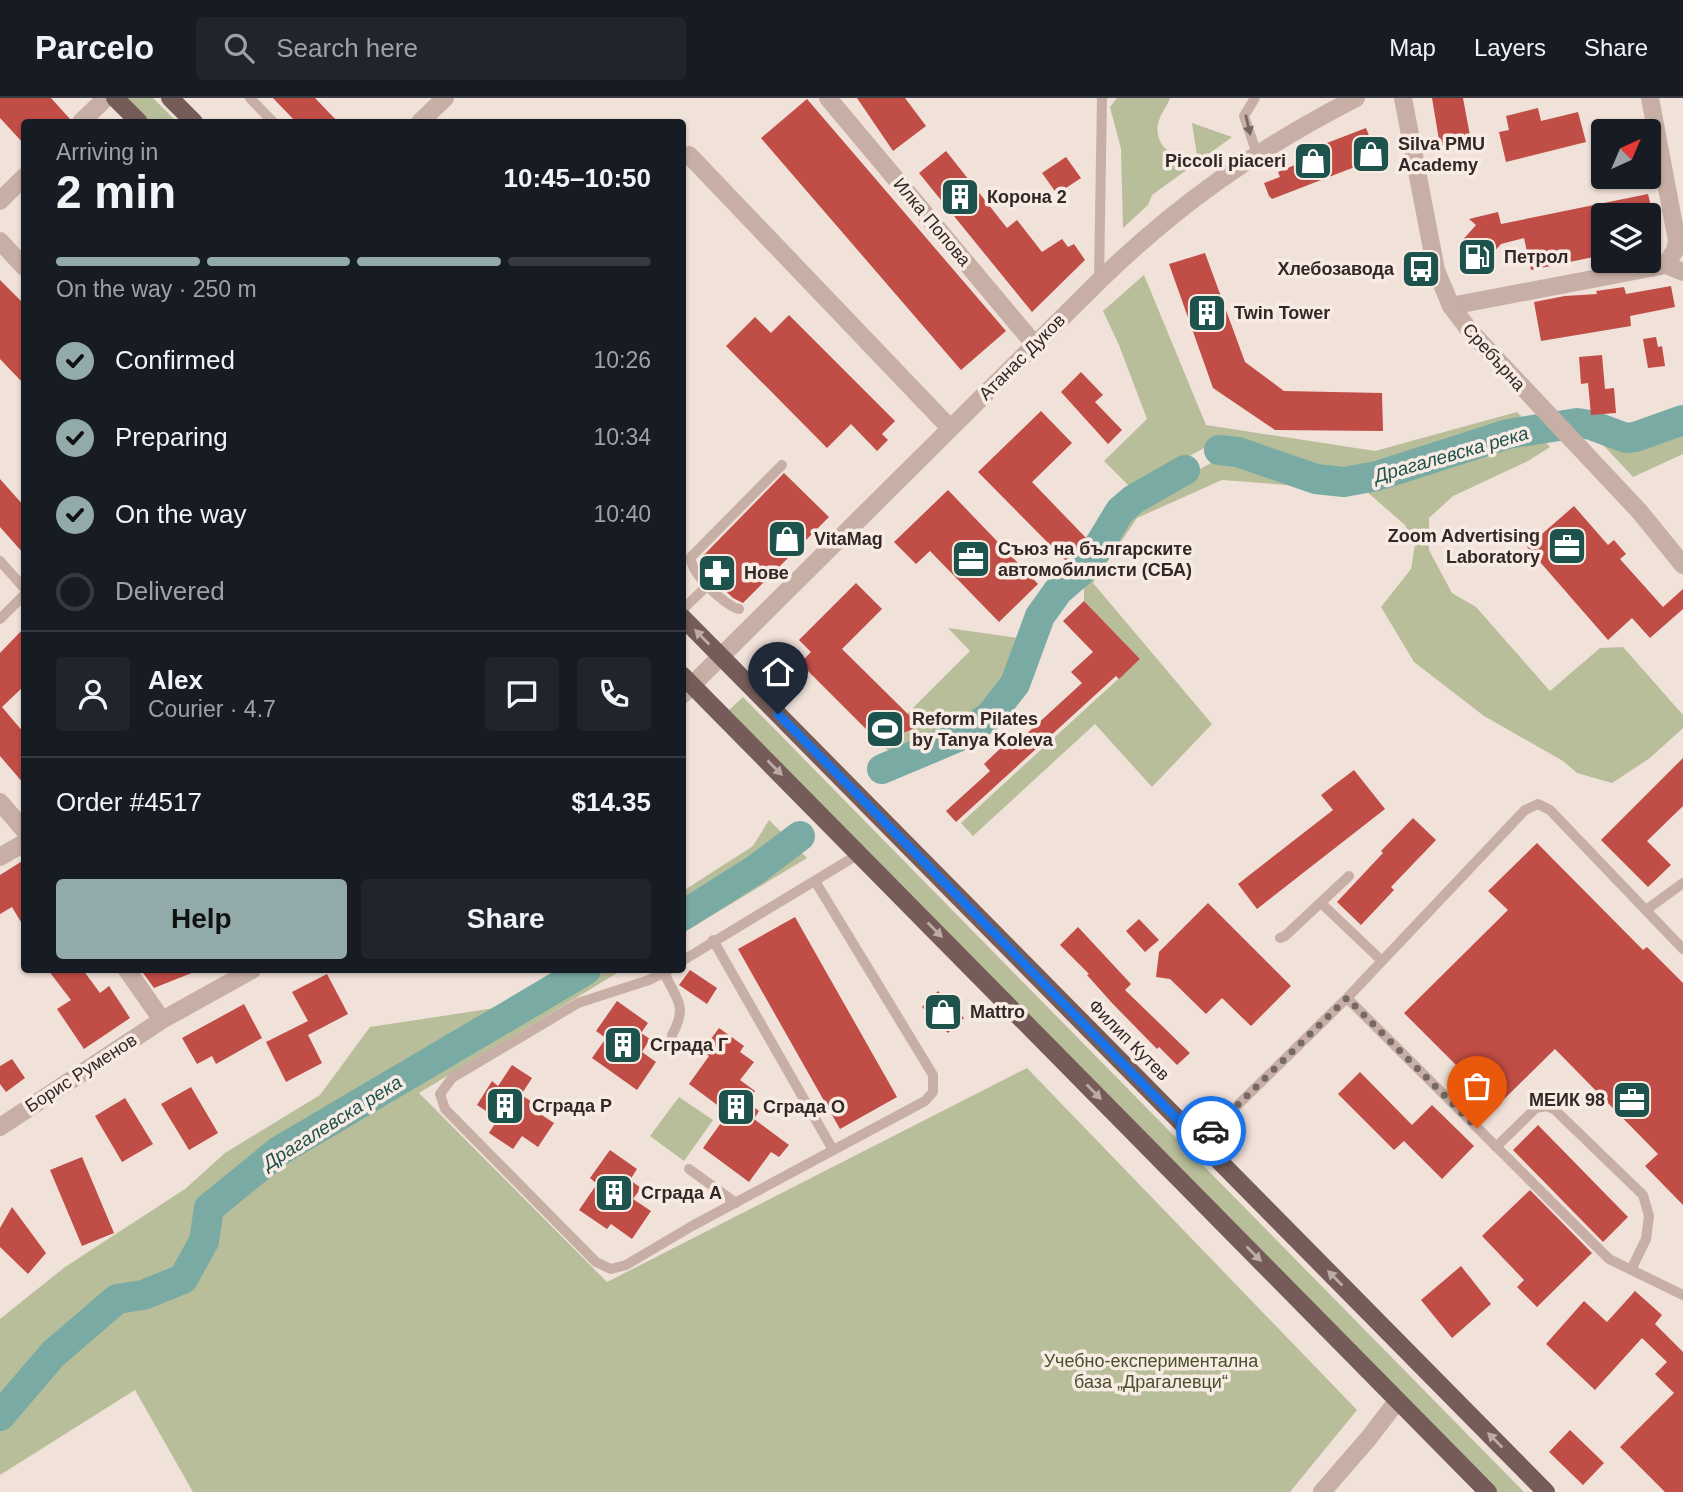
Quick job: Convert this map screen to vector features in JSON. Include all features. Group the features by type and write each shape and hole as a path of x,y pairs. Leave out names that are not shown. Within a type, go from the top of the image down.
{"main road":[{"path":"115,98 136,119"},
{"path":"170,98 191,119"},
{"name":"Филип Кутев","path":"686,621 1546,1492"},
{"path":"686,685 859,854 1488,1492"}],"street":[{"path":"84,119 106,98"},
{"path":"423,119 445,98"},
{"name":"Илка Попова","path":"828,98 1035,345"},
{"name":"Атанас Дуков","path":"686,685 721,656 1099,281 1169,216 1257,154 1356,98"},
{"name":"Сребърна","path":"1403,98 1436,270 1451,306 1470,331 1542,410 1640,512 1683,565"},
{"path":"1650,98 1677,241 1666,265"},
{"path":"689,155 950,428"},
{"path":"0,201 21,180"},
{"path":"0,241 21,264"},
{"path":"1451,306 1666,265 1683,272"},
{"path":"0,802 21,826"},
{"path":"0,857 21,845"},
{"path":"129,973 162,1020"},
{"name":"Борис Руменов","path":"0,1127 162,1020 247,973"},
{"path":"1322,1492 1398,1400"}],"lane":[{"path":"250,98 270,119"},
{"path":"1099,281 1102,98"},
{"path":"1255,98 1244,116 1257,154"},
{"path":"739,609 731,607 691,565 693,552 782,465"},
{"path":"0,561 21,585"},
{"path":"686,606 708,585"},
{"path":"0,619 21,598"},
{"path":"1200,1142 1347,998 1525,810 1538,804 1550,810 1683,949"},
{"path":"686,958 859,854"},
{"path":"1280,938 1321,904 1349,876"},
{"path":"661,973 578,1003 452,1078 440,1094 445,1109 485,1152 596,1262 611,1269 626,1265 925,1101 933,1092 933,1075 815,881"},
{"path":"1646,910 1683,883"},
{"path":"1321,904 1382,961"},
{"path":"713,940 833,1150"},
{"path":"667,973 682,1015 672,1035"},
{"path":"1347,998 1609,1259 1683,1295"},
{"path":"1496,1147 1536,1108 1546,1106 1554,1109 1643,1195 1650,1216 1646,1239 1631,1270"},
{"path":"689,1169 736,1203"}],"green space":[{"path":"127,98 153,98 174,119 148,119"},
{"path":"1117,98 1170,98 1159,120 1158,132 1163,146 1174,154 1197,156 1192,123 1232,137 1152,195 1148,205 1123,228 1121,149 1110,107"},
{"path":"1144,275 1206,425 1375,451 1517,412 1528,424 1385,467 1365,470 1321,470 1241,441 1217,441 1131,488 1104,461 1147,419 1103,311"},
{"path":"1683,411 1683,454 1633,477 1577,417 1642,428"},
{"path":"1539,435 1550,447 1528,461 1453,496 1429,518 1429,550 1452,593 1476,607 1550,691 1600,648 1623,647 1683,715 1683,728 1650,758 1612,783 1577,773 1563,761 1484,716 1414,662 1381,607 1411,569 1415,544 1405,525 1366,491 1222,480 1137,518 1093,583 1212,724 1152,787 1095,724 973,836 961,823 1140,659 1084,601 1084,576 1127,511 1221,457 1244,458 1313,483 1352,486 1398,479"},
{"path":"948,628 1025,639 1006,688 978,718 941,738 894,756 880,743 919,727 907,714 970,651"},
{"path":"743,697 1524,1492 1497,1492 729,710"},
{"path":"769,820 807,858 686,931 686,889 753,846"},
{"name":"Учебно-експериментална база „Драгалевци“","path":"552,973 617,973 419,1093 607,1282 1027,1068 1357,1410 1290,1492 193,1492 135,1390 0,1475 0,1319 65,1267 185,1189 225,1153 320,1095 370,1027 495,1008"},
{"path":"679,1097 713,1120 684,1161 650,1136"}],"building":[{"path":"0,98 51,98 70,119 21,119 21,141 0,118"},
{"path":"273,98 315,98 335,119 293,119"},
{"path":"857,98 905,98 926,126 893,151"},
{"path":"1432,98 1463,98 1471,141 1440,146"},
{"path":"807,99 1006,331 961,370 761,138"},
{"path":"1538,108 1541,121 1578,112 1586,142 1506,162 1499,132 1509,130 1506,116"},
{"path":"1366,128 1378,158 1272,199 1269,196 1264,183 1280,177 1278,172 1307,160 1306,157 1321,151 1319,146"},
{"name":"Корона 2","path":"946,151 1007,228 1017,220 1042,252 1062,239 1068,247 1074,244 1085,260 1032,312 919,173"},
{"path":"1066,157 1081,178 1057,194 1042,173"},
{"path":"1648,194 1650,203 1604,203"},
{"path":"1591,206 1591,258 1531,270 1524,238 1501,244 1483,264 1460,243 1476,225 1469,219 1498,212 1501,224"},
{"name":"Twin Tower","path":"1205,253 1245,362 1284,391 1382,393 1383,431 1275,430 1213,388 1169,264"},
{"path":"0,280 21,301 21,381 0,359"},
{"path":"1671,286 1675,307 1630,316 1631,326 1541,341 1534,302 1597,294 1596,291 1624,287 1626,294"},
{"path":"789,315 895,421 882,434 888,440 877,451 851,424 827,448 726,346 755,317 771,333"},
{"path":"1656,337 1658,347 1662,346 1665,366 1648,368 1643,339"},
{"path":"1602,355 1605,389 1614,388 1616,413 1591,415 1588,383 1581,384 1579,357"},
{"path":"1081,372 1103,395 1095,402 1122,430 1108,444 1061,392"},
{"path":"1041,411 1072,443 1032,482 1088,540 1066,561 978,472"},
{"path":"784,473 829,517 743,603 733,598 704,570 699,560"},
{"path":"0,479 21,503 21,551 0,527"},
{"path":"948,490 1038,584 999,622 930,551 916,564 894,542"},
{"path":"1574,506 1608,545 1614,540 1626,554 1620,559 1663,607 1683,589 1683,609 1650,638 1632,618 1608,640 1527,547"},
{"path":"856,583 882,609 842,649 920,726 880,743 800,663 811,652 799,640"},
{"path":"1084,601 1140,659 1119,679 1116,676 956,822 946,811 990,771 984,764 1005,744 1010,749 1082,683 1071,672 1093,652 1063,621"},
{"path":"21,631 21,689 2,707 21,729 21,780 0,756 0,653"},
{"path":"1683,758 1683,806 1647,841 1671,865 1648,887 1601,840"},
{"path":"1354,770 1385,809 1257,909 1238,884 1333,810 1321,795"},
{"path":"1413,818 1436,840 1391,887 1394,890 1361,925 1337,902"},
{"path":"1537,843 1643,950 1647,947 1683,983 1683,1205 1645,1166 1658,1154 1555,1049 1497,1106 1404,1013 1508,910 1488,891"},
{"path":"21,862 21,922 12,907 0,914 0,875"},
{"path":"1208,903 1291,986 1251,1026 1222,998 1206,1014 1170,979 1156,977 1159,952"},
{"path":"795,917 897,1097 840,1129 738,949"},
{"path":"1139,919 1159,940 1145,952 1126,931"},
{"path":"1078,927 1131,984 1125,990 1190,1053 1177,1065 1159,1047 1157,1049 1112,1003 1087,975 1089,974 1060,945"},
{"path":"690,970 717,988 707,1004 679,985"},
{"path":"50,973 85,973 100,993 109,986 130,1018 84,1049 57,1009 71,1000"},
{"path":"143,973 192,973 154,988"},
{"path":"327,974 348,1014 308,1035 322,1063 286,1082 266,1042 308,1021 292,992"},
{"name":"Mattro","path":"938,991 964,1018 948,1033 922,1007"},
{"name":"Сграда Г","path":"617,1001 648,1023 641,1033 650,1039 642,1052 656,1062 637,1090 592,1058 606,1038 596,1031"},
{"path":"244,1004 262,1038 216,1064 212,1056 197,1064 182,1038"},
{"name":"Сграда О","path":"719,1028 744,1046 740,1052 754,1062 740,1080 755,1091 747,1102 759,1111 754,1119 789,1145 779,1157 771,1152 749,1182 703,1148 728,1113 689,1084 709,1056 702,1051"},
{"path":"12,1059 25,1078 6,1092 0,1084 0,1066"},
{"name":"Сграда Р","path":"512,1065 532,1078 521,1095 534,1103 531,1108 554,1123 538,1147 522,1136 513,1149 489,1133 498,1119 477,1105 492,1081 498,1086"},
{"path":"1360,1072 1412,1125 1432,1105 1474,1146 1442,1179 1404,1141 1394,1150 1338,1094"},
{"path":"191,1087 218,1133 189,1150 161,1104"},
{"path":"125,1098 153,1144 122,1162 95,1116"},
{"path":"1538,1125 1628,1217 1603,1242 1513,1150"},
{"name":"Сграда А","path":"610,1150 637,1169 630,1180 641,1188 633,1199 651,1211 632,1239 611,1224 607,1229 579,1210 597,1184 590,1178"},
{"path":"82,1157 114,1233 82,1246 50,1170"},
{"path":"1530,1190 1592,1253 1537,1307 1517,1287 1524,1280 1482,1236"},
{"path":"12,1207 46,1253 28,1274 0,1247 0,1228"},
{"path":"1461,1266 1491,1304 1452,1338 1421,1300"},
{"path":"1635,1291 1662,1315 1655,1324 1683,1352 1683,1492 1665,1492 1620,1447 1674,1393 1655,1374 1667,1362 1642,1338 1595,1390 1546,1344 1584,1301 1607,1322"},
{"path":"1570,1430 1604,1463 1583,1485 1549,1452"}],"waterway":[{"name":"Драгалевска река","path":"1219,450 1238,452 1316,479 1344,482 1377,476 1508,434 1577,423 1591,425 1626,438 1683,420"},
{"name":"Драгалевска река","path":"882,769 958,737 990,716 1015,684 1040,616 1058,591 1081,571 1092,557 1120,511 1134,499 1185,470"},
{"name":"Драгалевска река","path":"686,913 755,870 800,836"},
{"name":"Драгалевска река","path":"0,1416 53,1354 117,1299 143,1295 183,1279 204,1241 209,1208 279,1151 581,973"}],"way so far":[{"path":"1211,1131 1347,998 1477,1128"}],"place":[{"name":"Silva PMU Academy","path":"1371,154"},
{"name":"Piccoli piaceri","path":"1313,161"},
{"name":"Корона 2","path":"960,197"},
{"name":"Петрол","path":"1477,257"},
{"name":"Хлебозавода","path":"1421,269"},
{"name":"Twin Tower","path":"1207,313"},
{"name":"VitaMag","path":"787,539"},
{"name":"Zoom Advertising Laboratory","path":"1567,546"},
{"name":"Съюз на българските автомобилисти (СБА)","path":"971,559"},
{"name":"Нове","path":"717,573"},
{"name":"Reform Pilates by Tanya Koleva","path":"885,729"},
{"name":"Mattro","path":"943,1012"},
{"name":"Сграда Г","path":"623,1045"},
{"name":"МЕИК 98","path":"1632,1100"},
{"name":"Сграда Р","path":"505,1106"},
{"name":"Сграда О","path":"736,1107"},
{"name":"Сграда А","path":"614,1193"}],"route":[{"path":"778,714 1200,1142 1211,1131"}]}
